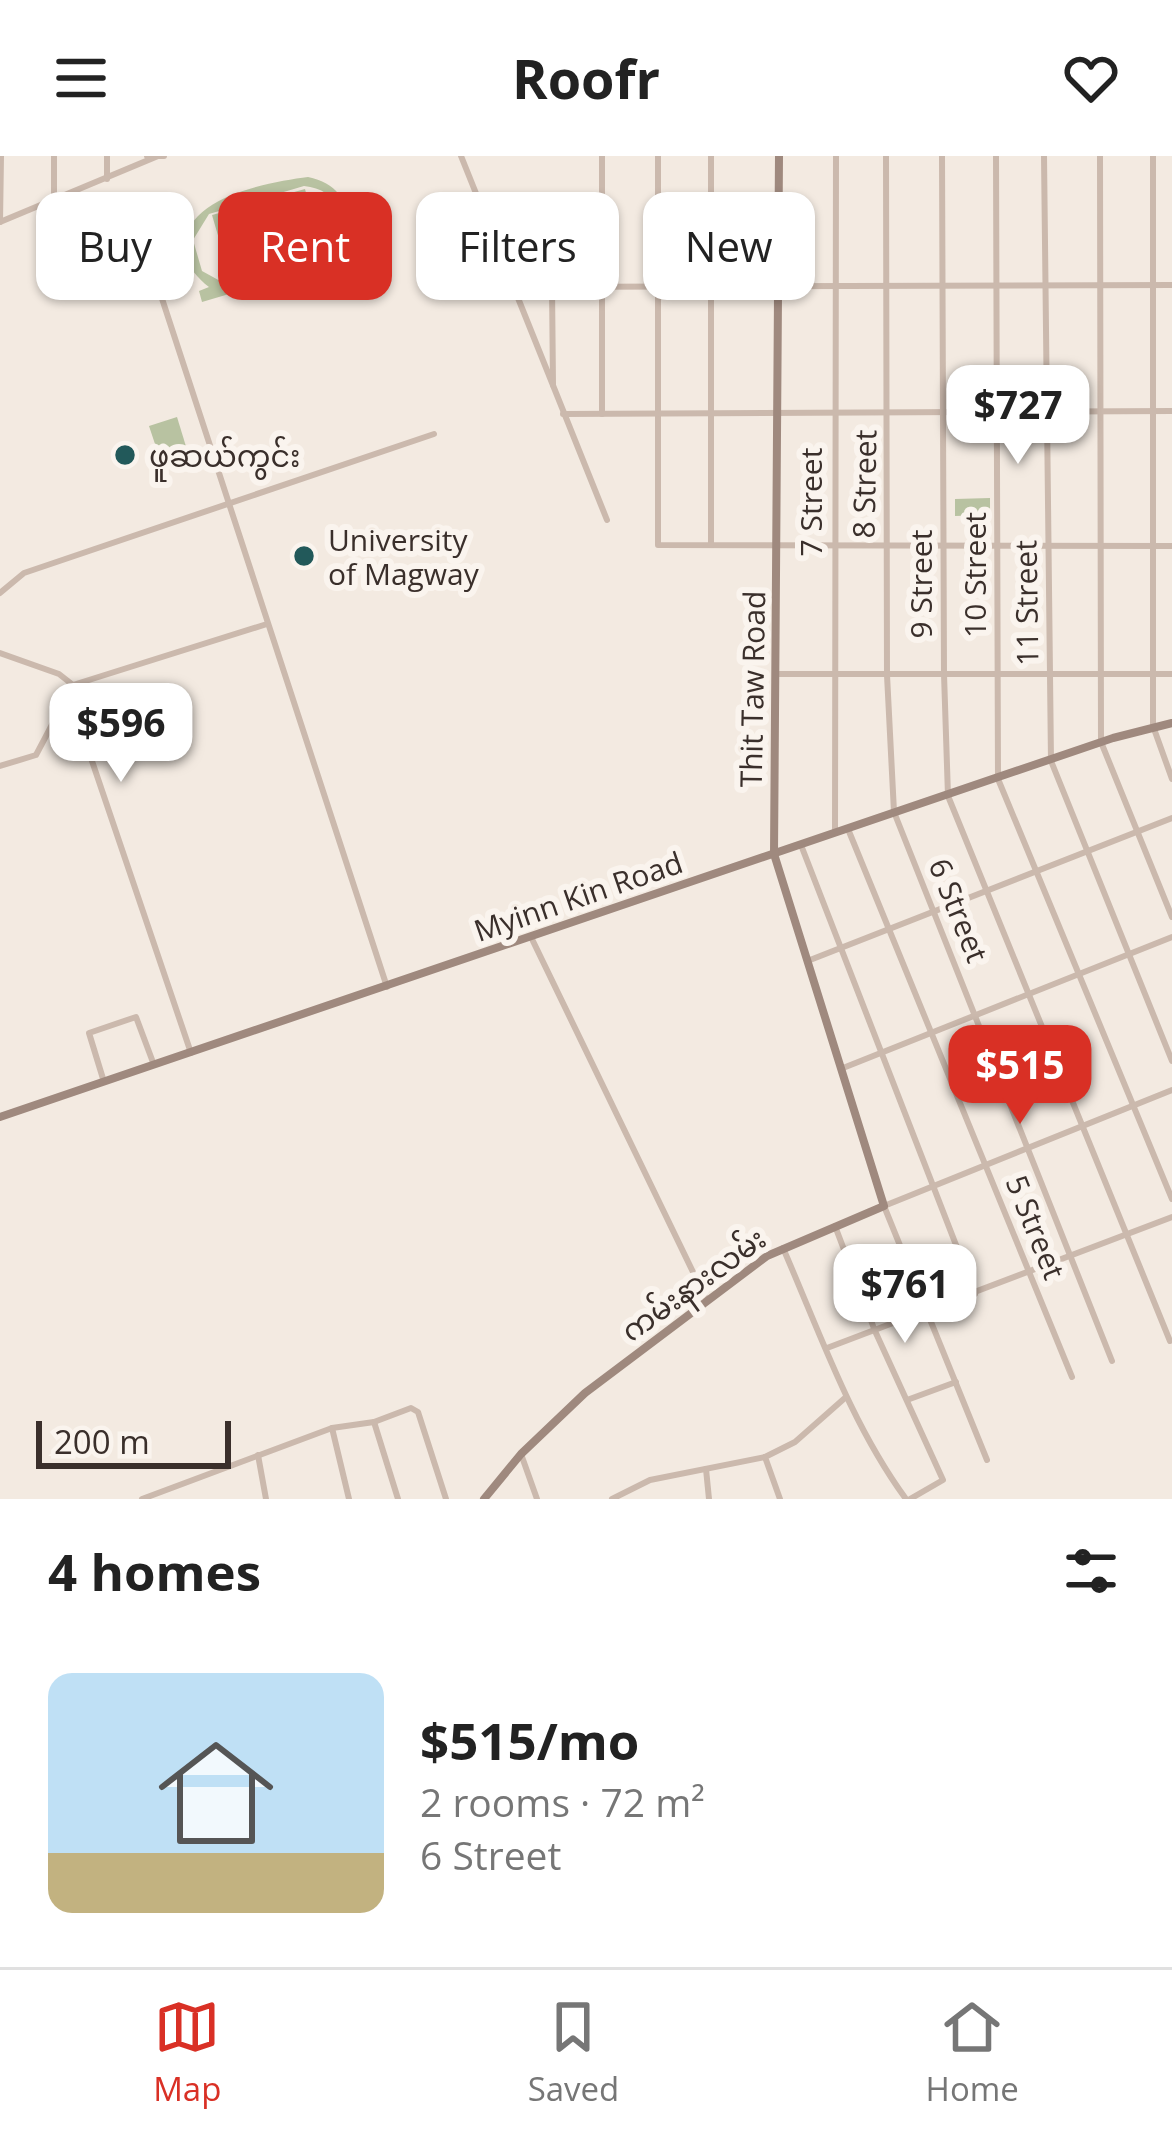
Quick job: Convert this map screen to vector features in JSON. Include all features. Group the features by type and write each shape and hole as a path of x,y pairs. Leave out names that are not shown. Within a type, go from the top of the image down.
{"street":[{"path":"1,156 0,222 36,207"},
{"path":"54,156 54,192"},
{"path":"107,156 107,179"},
{"path":"147,156 160,157"},
{"path":"461,156 475,192"},
{"path":"602,156 602,192"},
{"path":"658,156 658,192"},
{"path":"711,156 711,192"},
{"name":"Thit Taw Road","path":"779,156 779,192"},
{"name":"7 Street","path":"835,833 836,156"},
{"name":"8 Street","path":"886,156 887,675 894,812"},
{"name":"9 Street","path":"942,156 948,796"},
{"name":"10 Street","path":"996,156 998,778"},
{"name":"11 Street","path":"1044,156 1051,761"},
{"path":"1100,156 1101,742 1172,917"},
{"path":"1153,156 1153,726 1172,779"},
{"path":"74,192 160,157"},
{"path":"815,284 1172,285"},
{"path":"162,300 387,986"},
{"path":"517,300 607,520"},
{"path":"552,300 553,389"},
{"path":"602,300 602,414"},
{"path":"658,300 658,544 1172,546"},
{"path":"711,300 711,545"},
{"name":"Thit Taw Road","path":"778,300 774,854 884,1206"},
{"path":"563,414 1172,411"},
{"path":"0,592 24,573 434,434"},
{"path":"0,766 36,754 74,685 267,624"},
{"path":"0,653 59,674 74,685"},
{"path":"777,674 1172,674"},
{"path":"74,685 74,705 88,751 191,1053"},
{"path":"835,833 1101,742 1172,723"},
{"path":"1051,761 1172,1061"},
{"path":"998,778 1172,1198"},
{"path":"948,796 1170,1341"},
{"name":"6 Street","path":"894,812 1112,1361"},
{"path":"810,959 1172,818"},
{"name":"5 Street","path":"848,829 1072,1377"},
{"name":"Myinn Kin Road","path":"0,1117 835,833"},
{"path":"801,845 975,1294"},
{"path":"531,937 707,1301"},
{"path":"843,1068 1172,937"},
{"path":"104,1082 88,1033 136,1017 154,1065"},
{"name":"ကမ်းနားလမ်း","path":"484,1499 521,1454 585,1393 783,1248 1172,1090"},
{"path":"884,1206 987,1460"},
{"path":"826,1348 1172,1217"},
{"path":"783,1248 848,1396 884,1468 908,1499 943,1480 875,1331 835,1226"},
{"path":"907,1400 956,1382"},
{"path":"612,1499 650,1480 765,1457 795,1442 848,1396"},
{"path":"142,1499 332,1428 415,1409 446,1499"},
{"path":"374,1422 398,1499"},
{"path":"332,1428 349,1499"},
{"path":"521,1454 537,1499"},
{"path":"258,1455 266,1499"},
{"path":"765,1457 780,1499"},
{"path":"706,1468 709,1499"}],"green space":[{"path":"308,177 337,192 304,186 284,192 240,192"},
{"path":"218,202 218,211 209,214 194,238 194,222"},
{"path":"194,243 202,271 218,280 218,297 202,302 199,291 209,287 194,272"},
{"path":"177,417 188,453 161,462 149,426"},
{"path":"990,498 990,515 955,516 955,499"}],"place":[{"name":"ဖူဆယ်ကွင်း","path":"125,455"},
{"name":"University of Magway","path":"304,556"}]}
